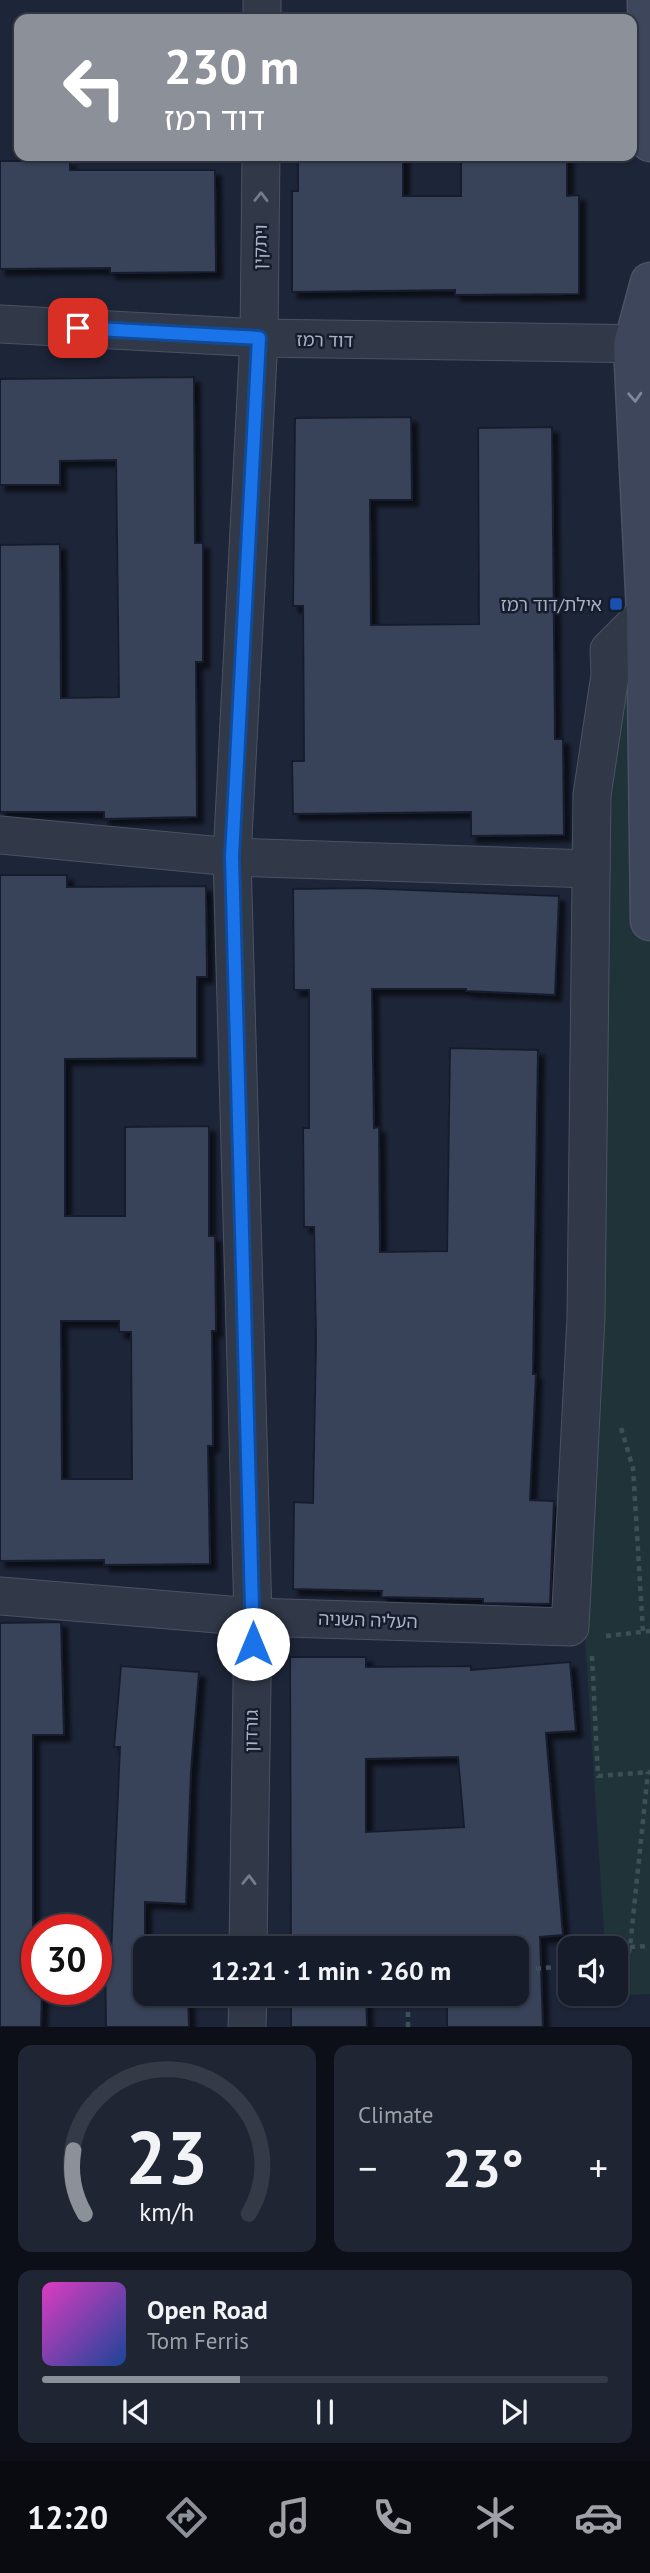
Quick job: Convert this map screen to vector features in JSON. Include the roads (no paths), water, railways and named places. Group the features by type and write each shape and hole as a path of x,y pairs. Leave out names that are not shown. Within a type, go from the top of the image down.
{"street":[{"path":"647,0 650,142"},
{"name":"ויתקין","path":"259,338 261,161"},
{"path":"650,282 641,345 650,921"},
{"name":"דוד רמז","path":"0,324 259,338 641,345"},
{"name":"גורדון","path":"248,1936 253,1616 232,857 259,338"},
{"path":"0,835 232,857 591,869 592,795 610,675 609,650 646,613"},
{"name":"העליה השניה","path":"0,1596 581,1639 591,869"},
{"path":"247,2027 248,2006"}],"place":[{"name":"אילת/דוד רמז","path":"616,604"}]}
